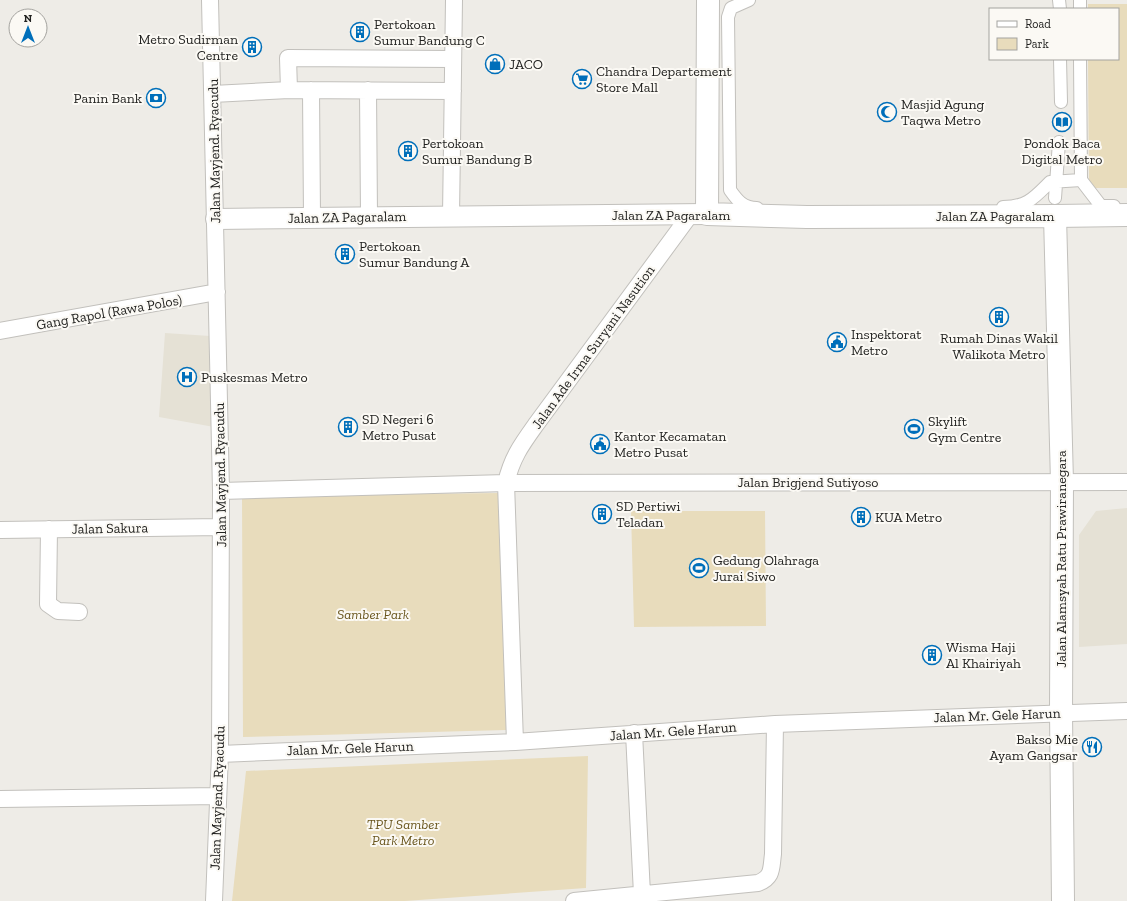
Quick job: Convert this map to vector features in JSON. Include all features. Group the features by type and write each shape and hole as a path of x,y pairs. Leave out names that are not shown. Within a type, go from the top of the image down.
{"main road":[{"path":"699,214 708,0"},
{"name":"Jalan ZA Pagaralam","path":"699,214 807,216 1055,207 1127,216"},
{"name":"Jalan Alamsyah Ratu Prawiranegara","path":"1055,207 1062,482 1061,712 1063,901"}],"street":[{"name":"Jalan Mayjend. Ryacudu","path":"210,0 221,491 220,754 214,901"},
{"path":"451,216 454,0"},
{"path":"749,0 731,8 728,17 730,190 739,202 750,208 1014,207 1033,200 1050,182 1081,180"},
{"path":"289,90 288,58 453,59"},
{"path":"1060,60 1061,102"},
{"path":"1080,60 1081,180 1101,206 1127,206"},
{"path":"213,94 289,90 453,91"},
{"path":"311,90 312,218"},
{"path":"368,90 369,217"},
{"path":"1055,207 1058,142"},
{"name":"Jalan ZA Pagaralam","path":"216,219 699,214"},
{"name":"Jalan Ade Irma Suryani Nasution","path":"515,742 506,483 514,457 699,214"},
{"name":"Gang Rapol (Rawa Polos)","path":"0,331 217,292"},
{"name":"Jalan Brigjend Sutiyoso","path":"221,491 506,483 1127,482"},
{"name":"Jalan Sakura","path":"0,530 221,527"},
{"path":"49,529 48,604 58,611 79,612"},
{"name":"Jalan Mr. Gele Harun","path":"220,754 515,742 775,724 1061,712 1127,711"},
{"path":"574,901 758,883 767,880 771,872 773,854 775,724"},
{"path":"634,733 642,894"},
{"path":"0,799 218,796"}],"shaded area":[{"name":"Puskesmas Metro","path":"165,333 210,336 214,427 159,417"},
{"path":"1127,508 1127,644 1079,647 1079,535 1096,511"}],"green space":[{"path":"1088,4 1127,4 1127,188 1089,188 1088,60 1119,60 1119,8 1088,8"},
{"name":"Samber Park","path":"501,493 506,730 243,737 242,496"},
{"name":"Gedung Olahraga Jurai Siwo","path":"631,511 765,511 766,626 634,627"},
{"name":"TPU Samber Park Metro","path":"588,756 586,888 405,901 232,901 246,771"}],"place":[{"name":"Pertokoan Sumur Bandung C","path":"360,32"},
{"name":"Metro Sudirman Centre","path":"252,47"},
{"name":"JACO","path":"495,64"},
{"name":"Chandra Departement Store Mall","path":"582,79"},
{"name":"Panin Bank","path":"156,98"},
{"name":"Masjid Agung Taqwa Metro","path":"887,112"},
{"name":"Pondok Baca Digital Metro","path":"1062,122"},
{"name":"Pertokoan Sumur Bandung B","path":"408,151"},
{"name":"Pertokoan Sumur Bandung A","path":"345,254"},
{"name":"Rumah Dinas Wakil Walikota Metro","path":"999,317"},
{"name":"Inspektorat Metro","path":"837,342"},
{"name":"Puskesmas Metro","path":"187,377"},
{"name":"SD Negeri 6 Metro Pusat","path":"348,427"},
{"name":"Skylift Gym Centre","path":"914,429"},
{"name":"Kantor Kecamatan Metro Pusat","path":"600,444"},
{"name":"SD Pertiwi Teladan","path":"602,514"},
{"name":"KUA Metro","path":"861,517"},
{"name":"Gedung Olahraga Jurai Siwo","path":"699,568"},
{"name":"Wisma Haji Al Khairiyah","path":"932,655"},
{"name":"Bakso Mie Ayam Gangsar","path":"1092,747"}]}
